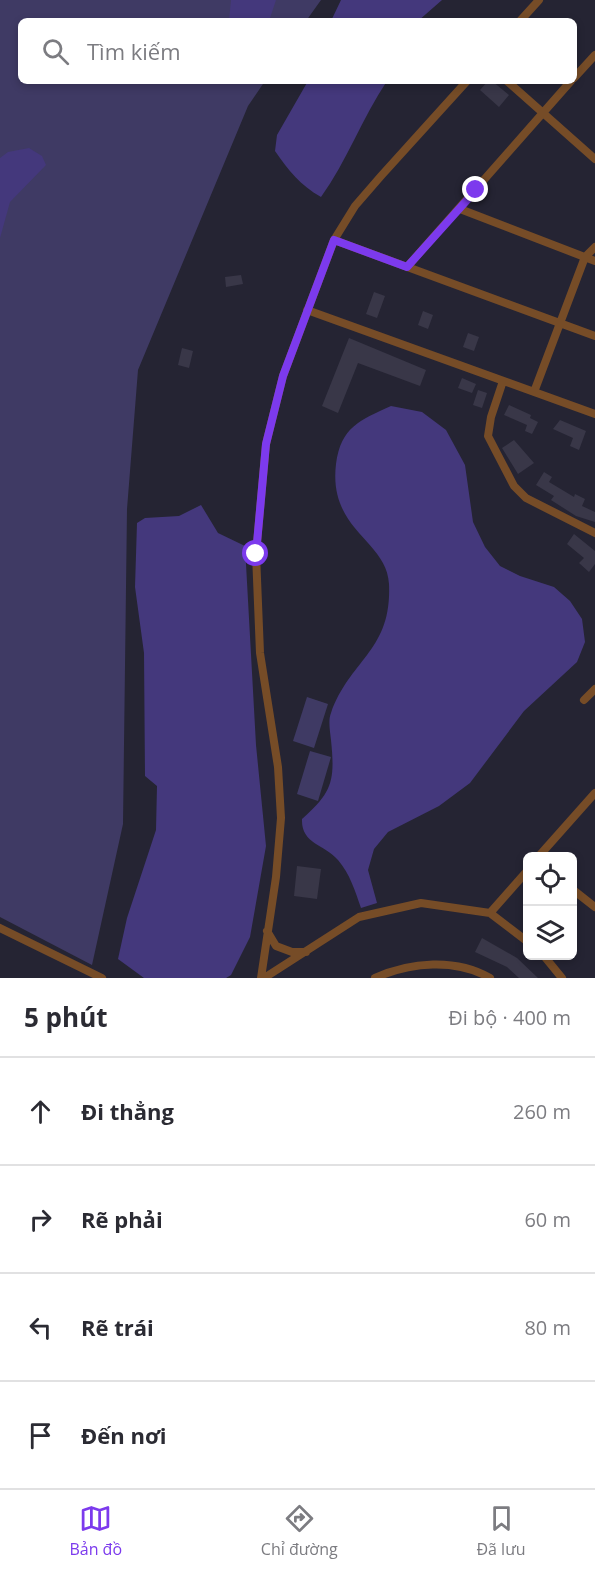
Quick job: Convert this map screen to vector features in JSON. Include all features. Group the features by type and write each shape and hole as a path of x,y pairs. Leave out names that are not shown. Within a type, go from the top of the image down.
{"street":[{"path":"523,18 539,0"},
{"path":"577,75 593,60"},
{"path":"263,978 281,818 278,767 260,653 256,554 266,444 283,376 334,240 355,206 464,84"},
{"path":"510,84 595,159"},
{"path":"407,267 568,84"},
{"path":"459,209 595,261"},
{"path":"334,240 595,336"},
{"path":"534,392 585,257 595,247"},
{"path":"308,310 595,414"},
{"path":"503,381 491,417 488,436 514,486 526,498 595,533"},
{"path":"584,700 595,689"},
{"path":"543,852 595,793"},
{"path":"490,913 523,876"},
{"path":"577,892 595,908"},
{"path":"263,978 359,917 421,903 490,913 523,938"},
{"path":"0,928 102,978"},
{"path":"267,931 276,946 292,952 307,952"},
{"path":"547,960 562,978"},
{"path":"375,978 395,969 446,964 478,971 490,978"}],"shaded area":[{"path":"0,0 321,0 308,18 18,18 18,84 263,84 248,106 138,370 127,509 123,824 92,965 0,917"},
{"path":"231,0 276,0 270,18 229,18"},
{"path":"341,0 442,0 421,18 332,18"},
{"path":"306,84 385,84 339,169 321,197 295,177 275,151 277,135"},
{"path":"29,148 42,156 46,165 10,202 0,238 0,158 8,152"},
{"path":"391,406 422,412 446,430 465,465 473,522 485,547 500,566 520,576 554,587 570,601 582,619 585,642 577,662 524,711 470,783 439,806 388,832 374,849 368,870 377,903 361,908 346,871 338,860 309,839 305,834 302,819 320,801 330,784 333,765 331,713 348,679 377,640 384,625 388,607 389,584 386,569 379,556 349,520 341,505 336,487 336,464 342,441 347,433 361,421"},
{"path":"201,505 218,533 245,546 256,745 266,846 250,937 231,975 226,978 144,978 118,959 127,918 156,830 157,786 145,776 144,653 135,587 137,523 145,518 179,516"},
{"path":"307,697 328,704 314,748 293,741"},
{"path":"310,751 331,757 318,801 297,794"}],"building":[{"path":"485,84 496,84 509,95 499,107 480,90"},
{"path":"241,275 243,284 226,287 225,277"},
{"path":"374,292 385,296 377,318 366,314"},
{"path":"423,311 433,315 428,329 418,325"},
{"path":"468,333 479,337 474,351 463,347"},
{"path":"349,338 426,370 420,386 358,363 338,413 322,406"},
{"path":"182,348 193,351 189,368 178,365"},
{"path":"462,378 476,384 472,393 458,388"},
{"path":"478,390 487,393 482,408 473,405"},
{"path":"509,405 531,415 530,418 538,422 532,434 525,431 527,425 504,415"},
{"path":"560,420 586,431 579,450 570,446 573,438 553,429"},
{"path":"514,440 534,463 518,474 502,448"},
{"path":"544,472 552,477 549,482 574,497 575,494 585,499 582,506 595,512 595,522 576,516 551,500 554,496 536,485"},
{"path":"574,534 595,551 595,564 589,572 579,563 584,558 567,544"},
{"path":"297,866 321,869 317,899 294,896"},
{"path":"482,938 517,958 538,978 519,978 507,967 475,952"}],"route":[{"path":"256,554 266,444 283,376 308,310 314,287 334,240 407,267 476,190"}]}
